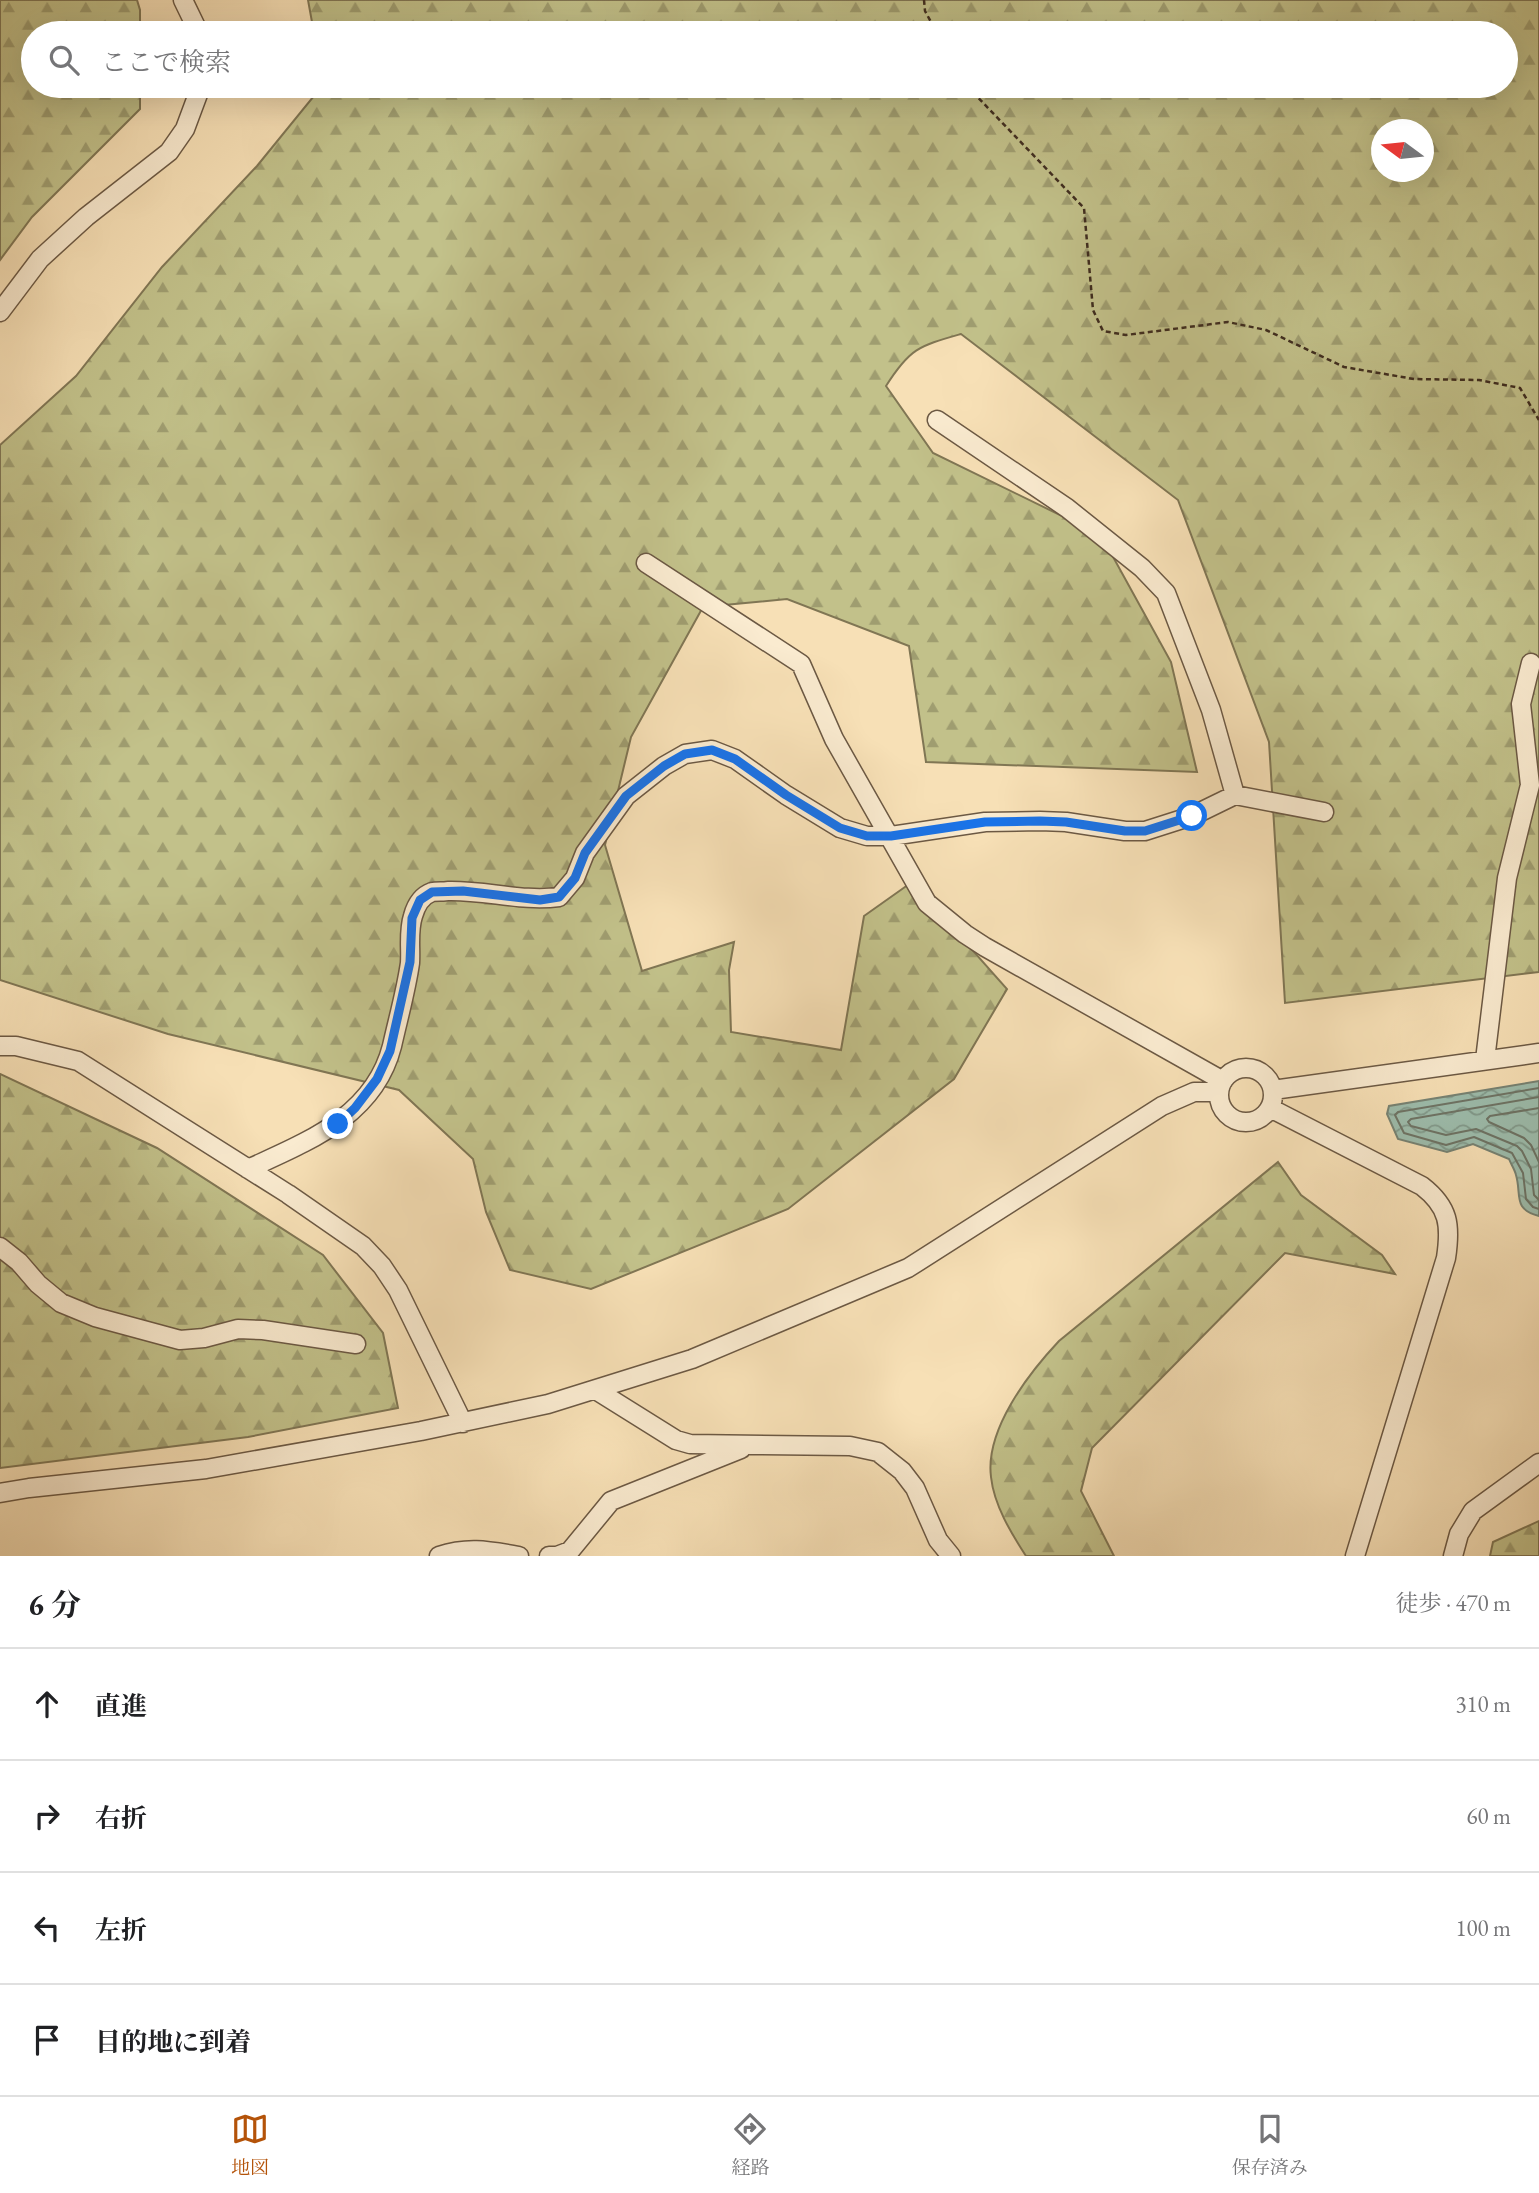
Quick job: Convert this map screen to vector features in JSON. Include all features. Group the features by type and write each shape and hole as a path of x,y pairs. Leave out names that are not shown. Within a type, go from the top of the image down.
{"street":[{"path":"183,0 193,21"},
{"path":"0,312 40,259 86,217 169,152 185,129 197,98"},
{"path":"937,420 1067,508 1142,568 1166,593 1211,710 1235,795"},
{"path":"646,563 801,664 834,739 927,903 965,934 1221,1086"},
{"path":"1485,1060 1507,878 1530,785 1521,704 1531,663"},
{"path":"247,1169 299,1147 338,1124 355,1108 377,1079 390,1051 410,962 412,918 420,900 432,892 463,891 540,900 559,897 575,878 585,853 626,796 664,766 685,754 712,750 735,759 840,828 867,836 891,836 985,822 1040,821 1145,831 1192,816 1235,795 1324,812"},
{"path":"0,1045 16,1046 78,1061 335,1224 363,1245 382,1266 398,1290 463,1423"},
{"path":"1355,1556 1446,1258 1449,1239 1447,1219 1434,1195 1423,1185 1271,1099 1264,1074 1247,1068 1229,1074 1221,1086 1223,1110 1238,1121 1247,1122 1256,1120 1271,1099 1485,1060 1539,1053"},
{"path":"0,1493 301,1454 463,1423 530,1409 692,1359 908,1268 1162,1106 1221,1086"},
{"path":"0,1247 19,1262 37,1284 61,1303 95,1317 180,1340 204,1338 238,1329 263,1330 356,1344"},
{"path":"596,1390 676,1440 690,1444 850,1446 878,1452 902,1471 915,1488 938,1539 951,1556"},
{"path":"549,1556 570,1551 611,1501 747,1446"},
{"path":"1453,1556 1459,1534 1473,1511 1539,1463"},
{"path":"439,1556 479,1549 519,1556"}],"path":[{"path":"924,0 925,11 930,21"},
{"path":"979,98 1084,208 1093,310 1103,331 1126,335 1228,322 1253,327 1266,330 1344,367 1414,379 1479,380 1520,388 1539,420"}],"green space":[{"path":"0,0 137,0 140,21 21,21 21,98 140,98 140,109 32,217 0,260"},
{"path":"308,0 1539,0 1539,972 1285,1003 1269,742 1178,500 961,334 917,350 902,364 886,386 933,453 1101,535 1171,662 1197,772 926,762 909,646 787,599 703,607 631,737 605,845 642,971 734,942 729,970 731,1032 841,1050 864,916 912,882 1007,989 954,1079 788,1209 591,1289 510,1270 486,1212 473,1159 399,1090 168,1034 0,980 0,445 76,376 162,267 257,166 312,98 1518,98 1518,21 312,21"},
{"path":"0,1074 157,1148 323,1255 383,1333 398,1408 248,1437 0,1468"},
{"path":"1278,1162 1301,1195 1382,1255 1395,1274 1285,1253 1092,1448 1081,1491 1114,1556 1026,1556 999,1508 991,1477 995,1441 1022,1386 1059,1341"},
{"path":"1539,1521 1539,1556 1490,1556 1493,1542"}],"water":[{"path":"1539,1081 1539,1216 1521,1205 1518,1182 1509,1159 1473,1144 1447,1152 1398,1139 1387,1114 1389,1106"}],"route":[{"path":"338,1124 355,1108 377,1079 390,1051 410,962 412,918 420,900 432,892 463,891 540,900 559,897 575,878 585,853 626,796 664,766 685,754 712,750 735,759 840,828 867,836 891,836 985,822 1040,821 1145,831 1192,816"}]}
